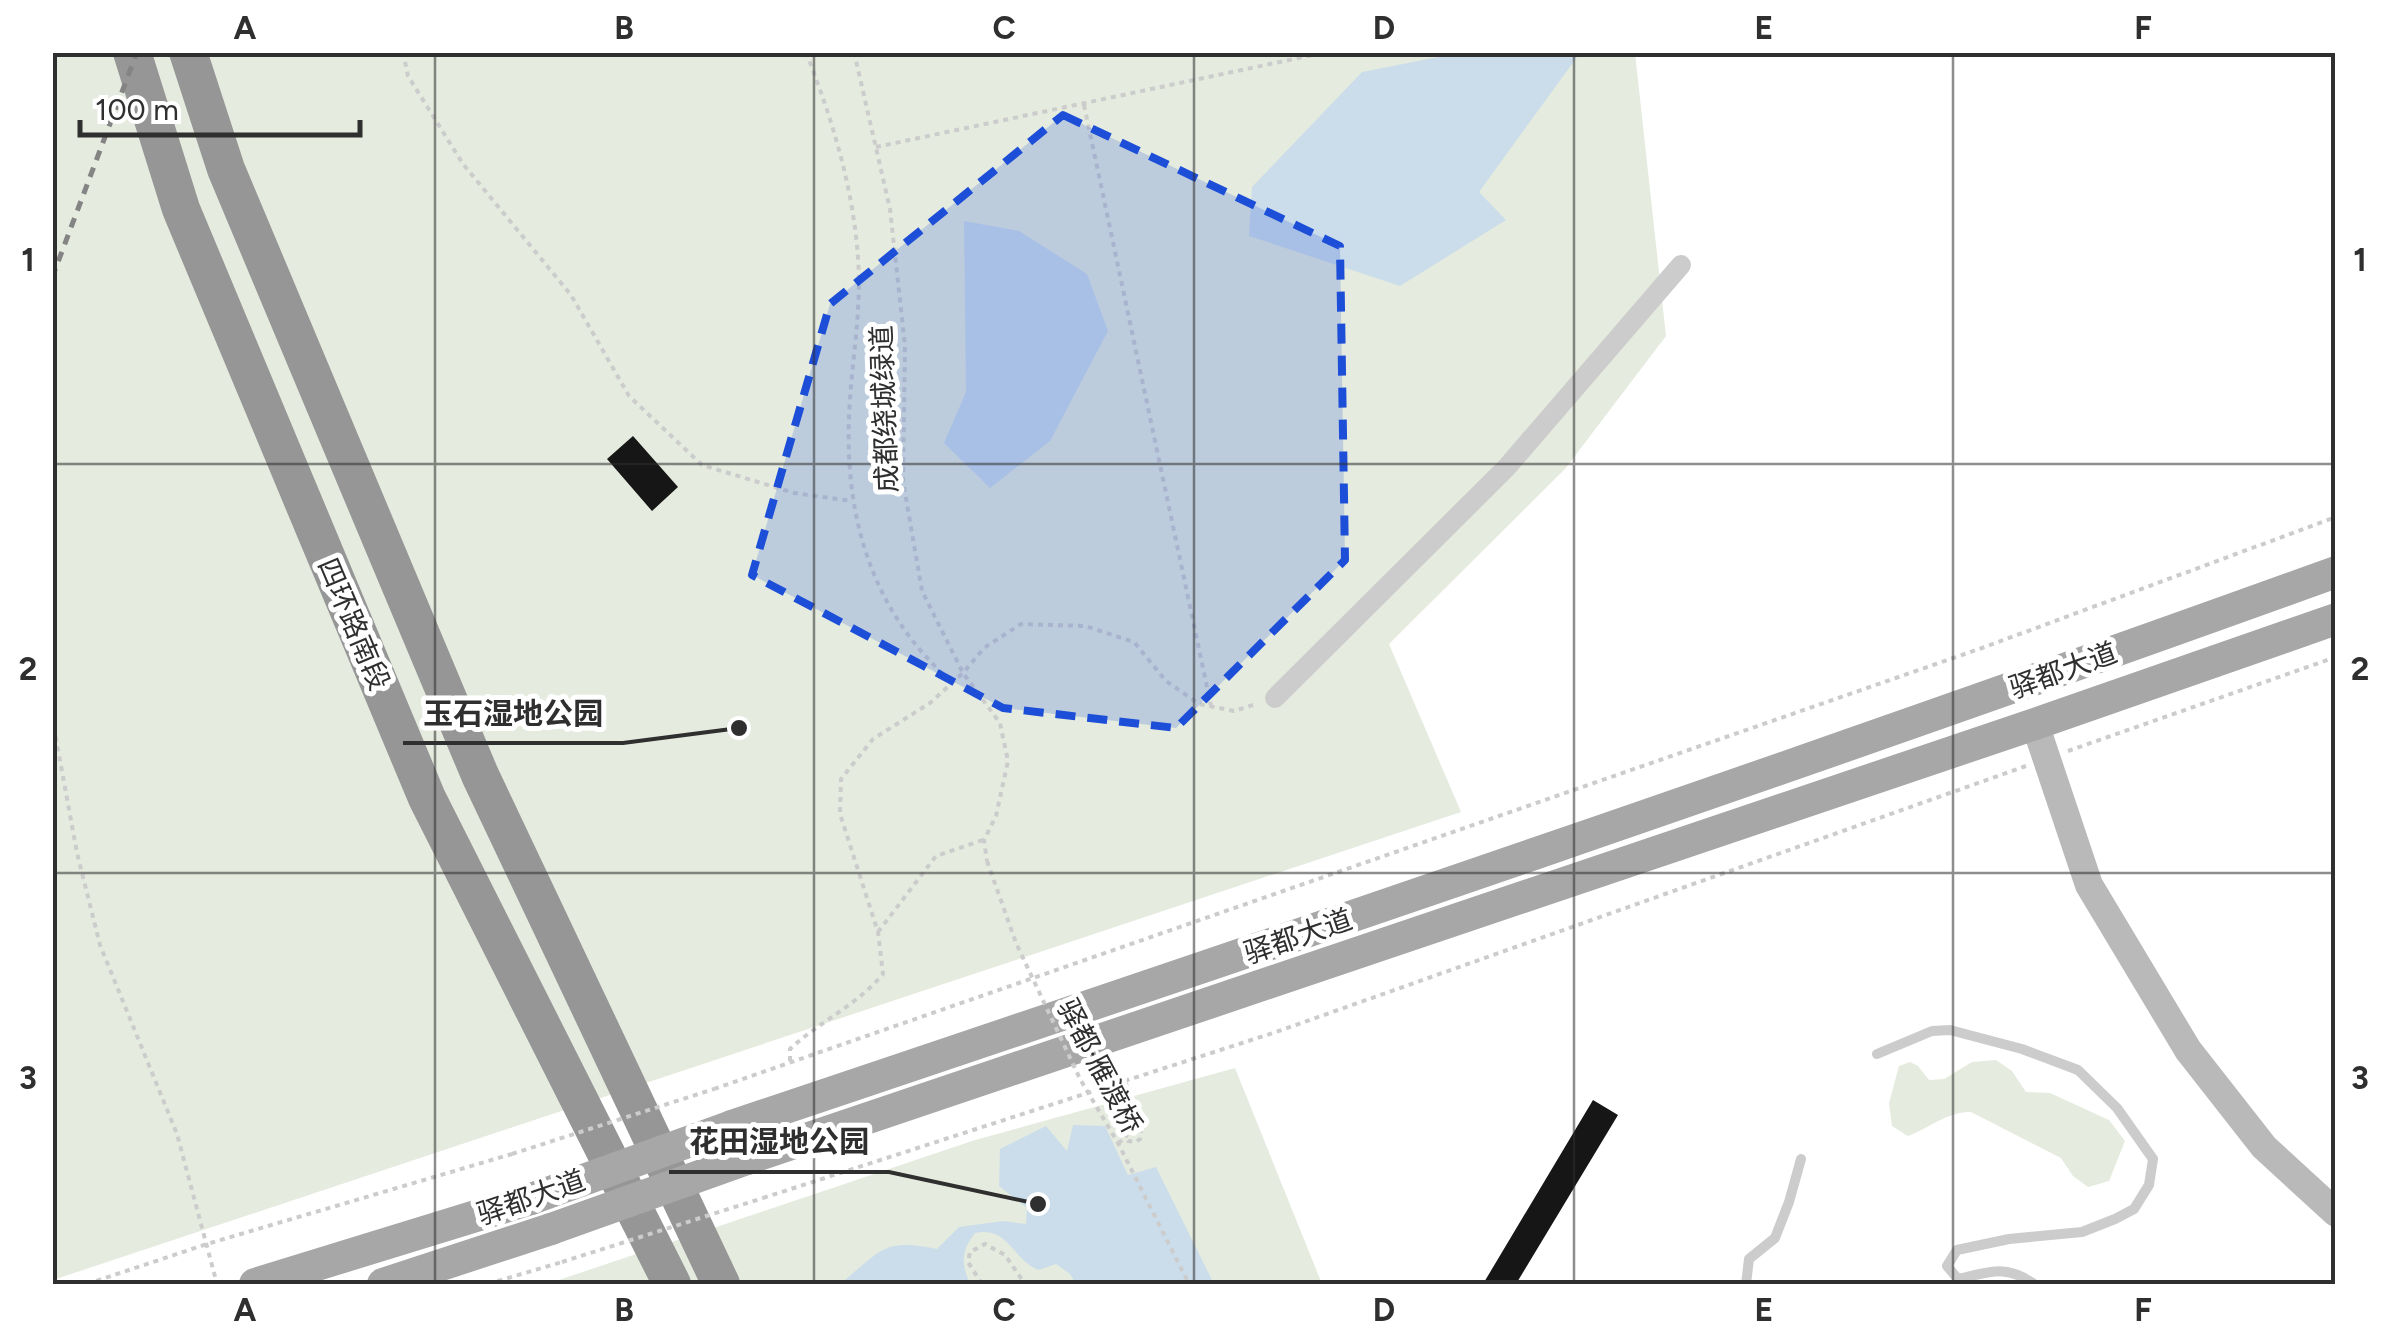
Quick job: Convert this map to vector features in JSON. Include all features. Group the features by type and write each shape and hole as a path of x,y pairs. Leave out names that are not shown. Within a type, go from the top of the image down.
{"highway":[{"name":"四环路南段","path":"132,52 180,209 427,798 672,1284"},
{"name":"四环路南段","path":"188,52 226,169 480,775 721,1284"}],"main road":[{"name":"驿都大道","path":"255,1284 531,1198 732,1126 1266,947 2336,572"},
{"name":"驿都大道","path":"382,1284 2336,619"}],"street":[{"path":"1275,698 1506,467 1682,266"},
{"path":"2035,724 2090,885 2188,1050 2264,1147 2336,1213"}],"lane":[{"path":"1877,1054 1932,1031 1950,1030 2022,1049 2078,1070 2117,1108 2153,1159 2149,1185 2134,1209 2082,1232 2009,1238 1956,1250 1947,1266 1948,1284"},
{"path":"1746,1284 1749,1259 1774,1238 1801,1159"},
{"path":"1947,1266 1958,1279 2000,1270 2017,1272 2034,1284"}],"path":[{"path":"403,52 408,76 463,164 571,296 629,396 702,465 794,493 852,501"},
{"path":"806,52 845,166 858,258 859,318 850,414 852,501 863,545 886,601 925,658 954,682"},
{"name":"成都绕城绿道","path":"854,52 890,209 905,346 902,481 922,592 963,674 1000,723 1008,761 996,816 984,840 987,861"},
{"path":"876,147 1327,52"},
{"path":"1084,105 1211,706"},
{"path":"87,1284 714,1088 1982,648 2336,517"},
{"path":"790,1061 790,1048 864,997 883,974 878,932 840,814 841,780 873,739 930,702 963,674 984,648 1021,624 1085,626 1134,642 1166,680 1199,704 1234,712 1275,698"},
{"path":"488,1284 1126,1083 2336,657"},
{"path":"52,716 77,854 100,945 177,1134 217,1284"},
{"path":"878,932 936,856 984,840"},
{"name":"驿都·雁渡桥","path":"987,861 1016,943 1080,1079 1118,1143 1188,1284"},
{"path":"1118,1143 1126,1138 1127,1128 1133,1125 1140,1128 1140,1139 1136,1142 1128,1140 1124,1136 1126,1127 1138,1124 1126,1083"},
{"path":"982,1284 968,1262 970,1252 985,1244 1005,1255 1025,1284"}],"highlighted area":[{"path":"1063,115 1340,246 1345,560 1176,728 1003,708 752,575 830,304"}],"shaded area":[{"path":"52,53 1635,53 1666,336 1565,469 1389,644 1461,812 53,1280"},
{"path":"1996,1060 2012,1071 2026,1092 2050,1093 2109,1120 2125,1141 2109,1181 2088,1187 2073,1176 2061,1158 1971,1112 1947,1117 1908,1136 1892,1126 1889,1103 1899,1066 1910,1062 1929,1080 1944,1079 1972,1062"},
{"path":"1235,1068 1322,1284 547,1284 972,1141"}],"water":[{"path":"1459,53 1580,53 1479,192 1506,220 1400,286 1249,236 1252,187 1362,72"},
{"path":"964,221 1019,231 1087,274 1108,331 1050,441 990,488 944,443 966,392"},
{"path":"1073,1125 1105,1126 1128,1175 1156,1167 1212,1280 1204,1284 1076,1284 1056,1264 1039,1270 1003,1239 986,1232 975,1233 965,1252 970,1284 846,1284 845,1280 886,1248 907,1245 937,1249 959,1227 1003,1221 1026,1224 1027,1208 999,1186 1000,1149 1046,1126 1067,1151"}],"building":[{"path":"633,436 678,487 652,511 607,459"},
{"path":"1593,1100 1618,1115 1516,1284 1483,1284"}],"railway":[{"path":"52,278 137,52"}],"place":[{"name":"玉石湿地公园","path":"739,728"},
{"name":"花田湿地公园","path":"1038,1204"}]}
